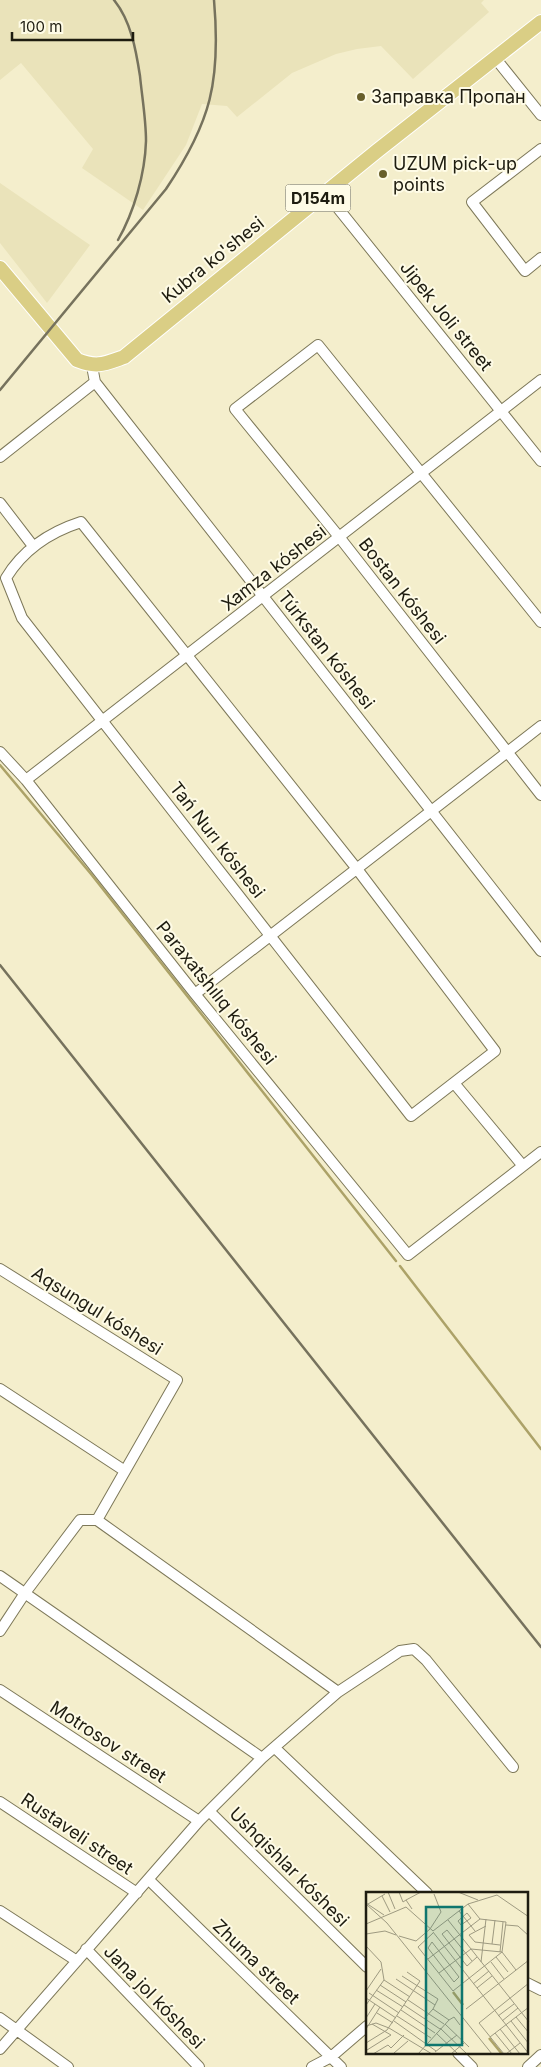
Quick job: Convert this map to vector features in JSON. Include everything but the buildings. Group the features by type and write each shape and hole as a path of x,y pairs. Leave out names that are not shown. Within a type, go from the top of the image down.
{"main road":[{"name":"Kubra ko'shesi","path":"92,366 108,363 130,352 325,192 541,22"},
{"path":"0,268 77,360 92,366"}],"street":[{"path":"496,59 541,114"},
{"path":"541,149 472,202 525,271 541,258"},
{"name":"Jipek Joli street","path":"325,192 541,461"},
{"name":"Bostan kóshesi","path":"422,474 318,345 235,410 340,538 541,796"},
{"name":"Túrkstan kóshesi","path":"92,366 96,382 541,951"},
{"name":"Xamza kóshesi","path":"26,780 541,380"},
{"path":"0,457 96,382"},
{"path":"422,474 541,622"},
{"path":"0,503 33,546 66,527 81,522 357,869 495,1051 454,1083 523,1166 541,1152"},
{"name":"Tań Nurı kóshesi","path":"33,546 13,566 6,578 22,618 411,1116 454,1083"},
{"path":"195,994 541,726"},
{"name":"Paraxatshılıq kóshesi","path":"0,752 26,780 195,994 408,1255 523,1166"},
{"name":"Aqsungul kóshesi","path":"0,1269 177,1380 125,1471"},
{"path":"0,1389 125,1471 97,1520"},
{"path":"0,1631 25,1593 80,1520 97,1520 338,1692"},
{"path":"0,1576 262,1758"},
{"path":"0,2049 86,1949 149,1880 199,1820 262,1758 338,1692 400,1651 414,1649 426,1660 513,1767"},
{"name":"Motrosov street","path":"0,1690 199,1820"},
{"path":"275,1748 427,1892"},
{"name":"Rustaveli street","path":"0,1802 137,1892"},
{"name":"Ushqishlar kóshesi","path":"209,1811 366,1966"},
{"name":"Zhuma street","path":"149,1880 341,2067"},
{"path":"0,1911 77,1961"},
{"name":"Jana jol kóshesi","path":"86,1949 199,2067"},
{"path":"528,1984 541,1990"},
{"path":"0,2018 68,2067"},
{"path":"312,2067 331,2057 366,2027"},
{"path":"459,2054 472,2067"},
{"path":"528,2067 541,2055"}],"shaded area":[{"path":"0,0 484,0 481,3 489,12 413,79 381,46 336,54 292,73 237,117 227,106 202,104 186,145 143,210 82,168 93,149 21,63 0,80"},
{"path":"0,183 90,245 47,303 0,243"}],"waterway":[{"path":"0,765 91,874 396,1261"},
{"path":"400,1266 541,1449"}],"railway":[{"path":"114,0 129,26 134,46 140,76 146,141 138,192 118,240"},
{"path":"0,390 166,189 181,165 203,121 210,100 216,54 214,0"},
{"path":"0,965 541,1647"}],"place":[{"name":"Заправка Пропан","path":"361,97"},
{"name":"UZUM pick-up points","path":"383,174"}]}
